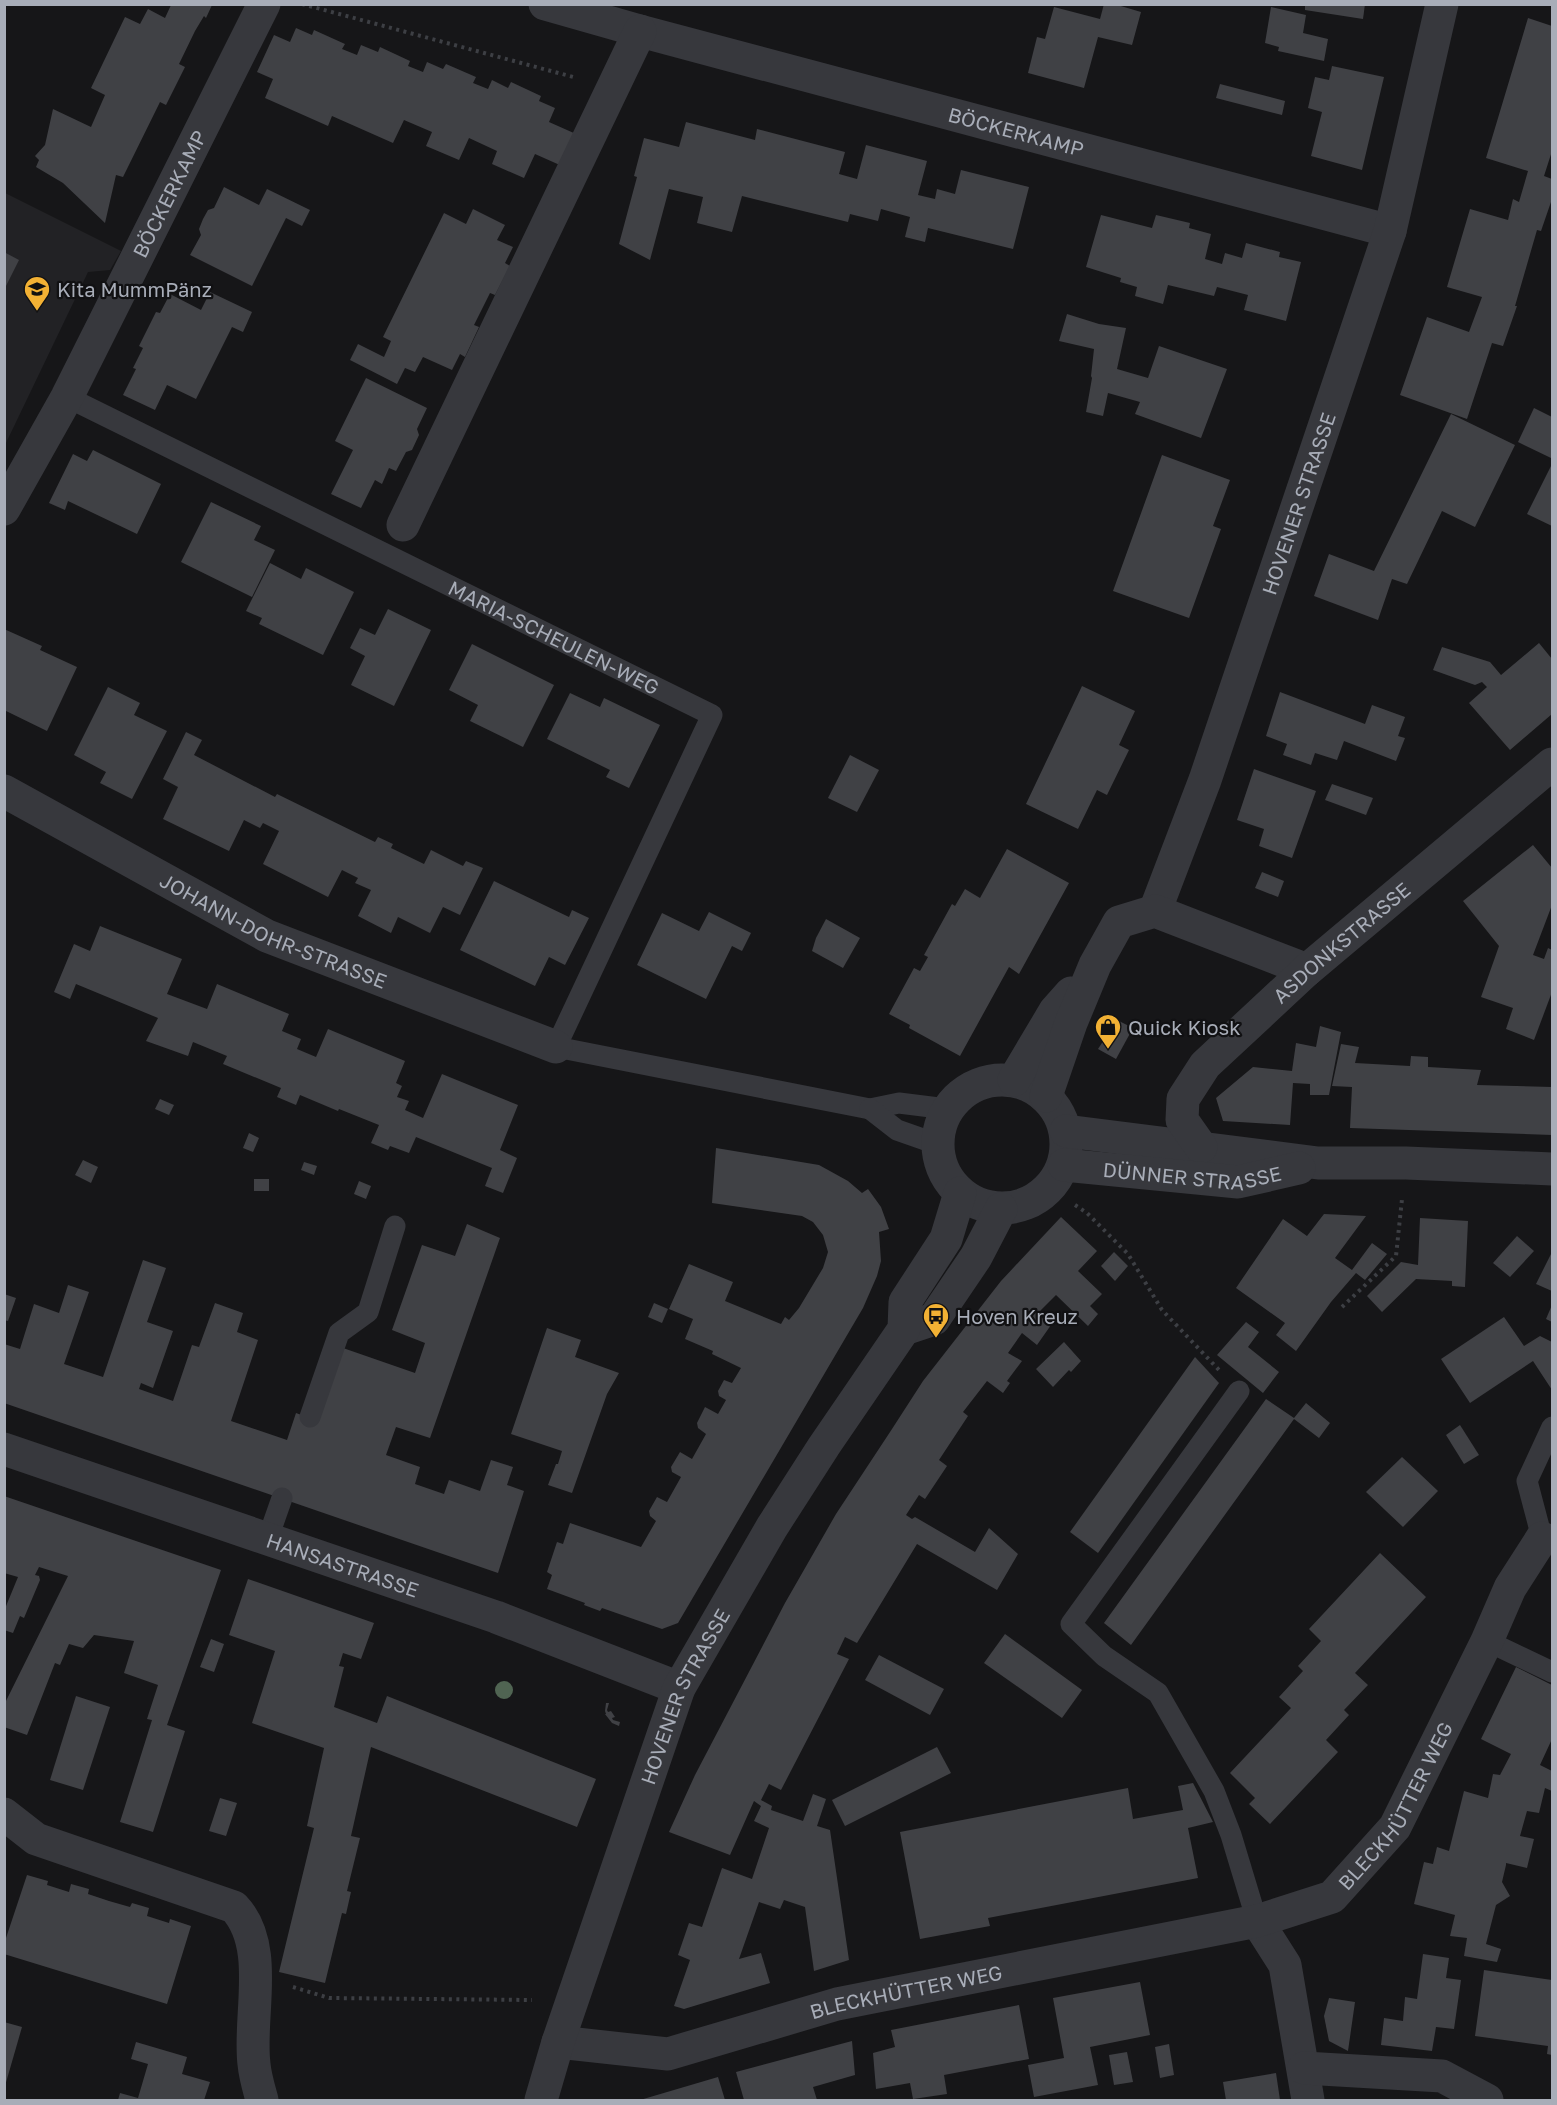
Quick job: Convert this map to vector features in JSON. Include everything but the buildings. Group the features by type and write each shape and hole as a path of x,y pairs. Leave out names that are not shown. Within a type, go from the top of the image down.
{"street":[{"name":"BÖCKERKAMP","path":"4,509 67,397 264,4"},
{"name":"BÖCKERKAMP","path":"545,4 640,32 1390,231"},
{"name":"HOVENER STRASSE","path":"1155,911 1205,780 1390,231 1442,4"},
{"path":"403,525 640,32"},
{"name":"ASDONKSTRASSE","path":"1201,1147 1182,1120 1183,1099 1205,1065 1307,970 1552,764"},
{"name":"JOHANN-DOHR-STRASSE","path":"4,791 267,936 556,1047"},
{"path":"1046,1096 1071,1023 1095,964 1119,922 1155,911 1307,970"},
{"path":"1014,1080 1055,1011 1095,964"},
{"path":"988,1080 1014,1080 1032,1086 1046,1096 1059,1112 1066,1131 1067,1149 1057,1177 1027,1204 1001,1209 979,1205 960,1193 948,1179 940,1162 937,1144 940,1126 947,1109 965,1091 988,1080"},
{"name":"DÜNNER STRASSE","path":"1066,1131 1318,1164 1406,1164 1552,1169"},
{"name":"DÜNNER STRASSE","path":"1057,1177 1238,1182 1318,1164"},
{"name":"HOVENER STRASSE","path":"541,2100 572,2000 679,1688 778,1518 904,1329 905,1302 946,1239 960,1193"},
{"path":"904,1329 934,1318 976,1257 1001,1209"},
{"name":"HANSASTRASSE","path":"4,1449 496,1617 679,1688"},
{"name":"BLECKHÜTTER WEG","path":"558,2042 668,2054 837,2004 1257,1921 1332,1897 1395,1827 1487,1641 1510,1588 1547,1539"},
{"path":"4,1814 36,1839 234,1908 245,1919 252,1936 255,1975 254,2064 262,2100"},
{"path":"1257,1921 1285,1965 1308,2100"},
{"path":"1304,2068 1442,2076 1487,2100"}],"lane":[{"name":"MARIA-SCHEULEN-WEG","path":"67,397 712,715 556,1047"},
{"path":"556,1047 870,1108 899,1103 947,1109"},
{"path":"870,1108 897,1130 937,1144"},
{"path":"310,1417 339,1333 368,1312 395,1226"},
{"path":"1239,1390 1071,1624 1104,1656 1158,1693 1214,1791 1231,1835 1257,1921"},
{"name":"BLECKHÜTTER WEG","path":"1547,1539 1527,1481 1552,1427"},
{"path":"268,1538 282,1498"},
{"path":"1487,1641 1552,1672"}],"path":[{"path":"302,4 613,87"},
{"path":"1342,1307 1396,1256 1406,1164"},
{"path":"1057,1177 1087,1213 1128,1254 1162,1310 1239,1390"},
{"path":"255,1975 329,1998 572,2000"}],"shaded area":[{"name":"Kita MummPänz","path":"5,193 121,251 110,270 88,272 5,445"}],"place":[{"name":"Kita MummPänz","path":"37,312"},
{"name":"Quick Kiosk","path":"1108,1050"},
{"name":"Hoven Kreuz","path":"936,1339"}]}
